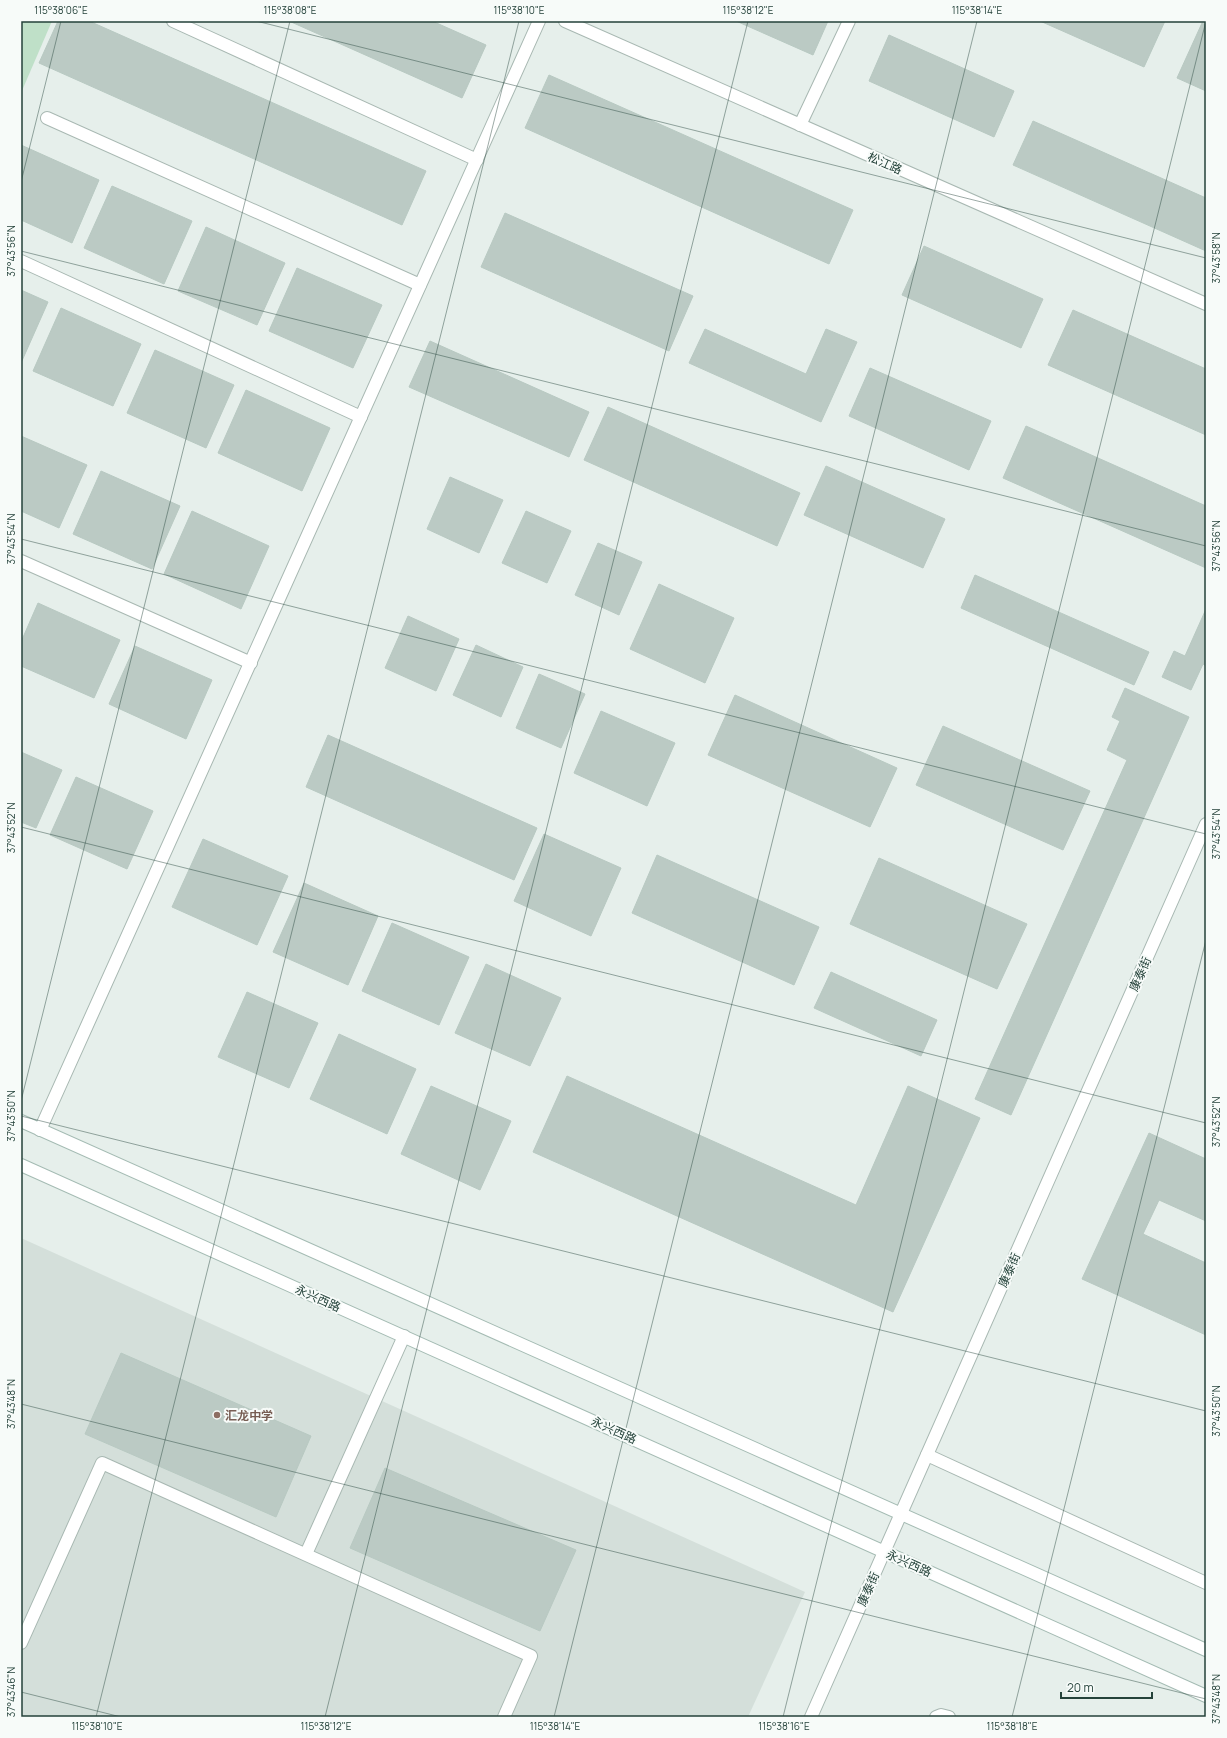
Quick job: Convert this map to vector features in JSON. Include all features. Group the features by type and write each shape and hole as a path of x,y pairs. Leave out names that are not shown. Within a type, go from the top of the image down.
{"main road":[{"path":"173,21 476,160"},
{"path":"40,1130 539,21"},
{"name":"松江路","path":"565,21 1206,304"},
{"path":"800,125 849,21"},
{"path":"47,118 420,286"},
{"path":"21,261 361,417"},
{"path":"21,561 251,662"},
{"name":"康泰街","path":"811,1717 1206,824"},
{"path":"21,1121 1206,1650"},
{"name":"永兴西路","path":"21,1165 1206,1696"},
{"path":"306,1554 404,1336"},
{"path":"927,1455 1206,1583"},
{"path":"21,1643 102,1463 531,1656 504,1717"},
{"path":"936,1717 941,1715 949,1717"}],"shaded area":[{"name":"汇龙中学","path":"21,1238 805,1592 748,1717 21,1717"}],"green space":[{"path":"21,21 52,21 21,93"}],"building":[{"path":"58,21 89,21 426,171 402,225 39,63"},
{"path":"289,21 432,21 486,45 462,98"},
{"path":"736,21 828,21 813,55"},
{"path":"1040,21 1165,21 1144,67"},
{"path":"1202,23 1206,25 1206,91 1177,78"},
{"path":"889,35 1014,91 994,137 869,81"},
{"path":"549,75 853,210 829,264 525,128"},
{"path":"1033,121 1206,198 1206,251 1013,165"},
{"path":"21,145 99,180 72,243 21,220"},
{"path":"112,186 192,221 164,284 84,248"},
{"path":"505,213 693,296 669,351 481,267"},
{"path":"206,227 285,263 257,325 178,291"},
{"path":"924,246 1043,299 1021,348 902,295"},
{"path":"297,268 382,305 353,368 269,331"},
{"path":"21,290 48,302 21,363"},
{"path":"61,308 141,344 113,406 33,371"},
{"path":"1073,310 1206,369 1206,435 1048,365"},
{"path":"705,329 806,374 826,329 857,342 821,422 689,363"},
{"path":"430,341 589,412 569,457 409,387"},
{"path":"155,350 234,385 206,448 127,413"},
{"path":"870,368 991,421 969,470 849,416"},
{"path":"246,390 330,428 302,491 218,453"},
{"path":"608,407 800,493 777,546 584,460"},
{"path":"1026,426 1206,506 1206,568 1003,478"},
{"path":"21,436 87,465 59,528 21,511"},
{"path":"826,466 945,519 923,568 804,515"},
{"path":"101,471 180,506 152,569 73,534"},
{"path":"450,477 503,500 479,553 427,529"},
{"path":"192,511 269,546 241,609 164,574"},
{"path":"526,511 571,531 547,583 502,563"},
{"path":"598,543 642,562 619,615 575,595"},
{"path":"975,575 1149,652 1134,685 961,608"},
{"path":"659,584 734,618 705,683 630,649"},
{"path":"38,603 120,640 94,698 21,666 21,642"},
{"path":"1206,609 1206,666 1203,664 1191,690 1162,677 1174,651 1185,656"},
{"path":"408,616 459,639 436,691 385,668"},
{"path":"476,645 523,667 501,717 453,695"},
{"path":"135,646 212,680 186,739 109,704"},
{"path":"539,674 585,694 561,748 516,728"},
{"path":"1125,688 1189,717 1011,1115 975,1099 1127,760 1107,750 1120,721 1112,717"},
{"path":"735,695 897,768 870,827 708,755"},
{"path":"601,711 675,743 647,806 574,773"},
{"path":"943,726 1090,791 1063,850 916,785"},
{"path":"328,735 537,828 514,880 306,787"},
{"path":"21,752 62,770 36,828 21,822"},
{"path":"76,777 153,811 127,869 50,835"},
{"path":"544,834 621,868 591,936 514,901"},
{"path":"203,839 288,876 257,945 172,907"},
{"path":"657,855 819,927 794,985 632,913"},
{"path":"879,858 1027,924 997,989 850,924"},
{"path":"304,883 378,916 348,985 273,952"},
{"path":"392,923 469,957 439,1025 362,991"},
{"path":"486,964 561,998 530,1066 455,1033"},
{"path":"831,972 937,1020 921,1056 814,1008"},
{"path":"247,992 318,1023 289,1088 218,1057"},
{"path":"339,1034 416,1069 387,1134 310,1099"},
{"path":"567,1076 856,1205 908,1086 980,1118 893,1312 533,1152"},
{"path":"431,1086 511,1121 480,1190 401,1154"},
{"path":"1149,1133 1206,1159 1206,1221 1159,1200 1143,1234 1206,1263 1206,1335 1082,1279"},
{"path":"121,1353 311,1436 276,1517 85,1434"},
{"path":"385,1468 576,1550 540,1631 350,1548"}],"place":[{"name":"汇龙中学","path":"217,1415"}]}
